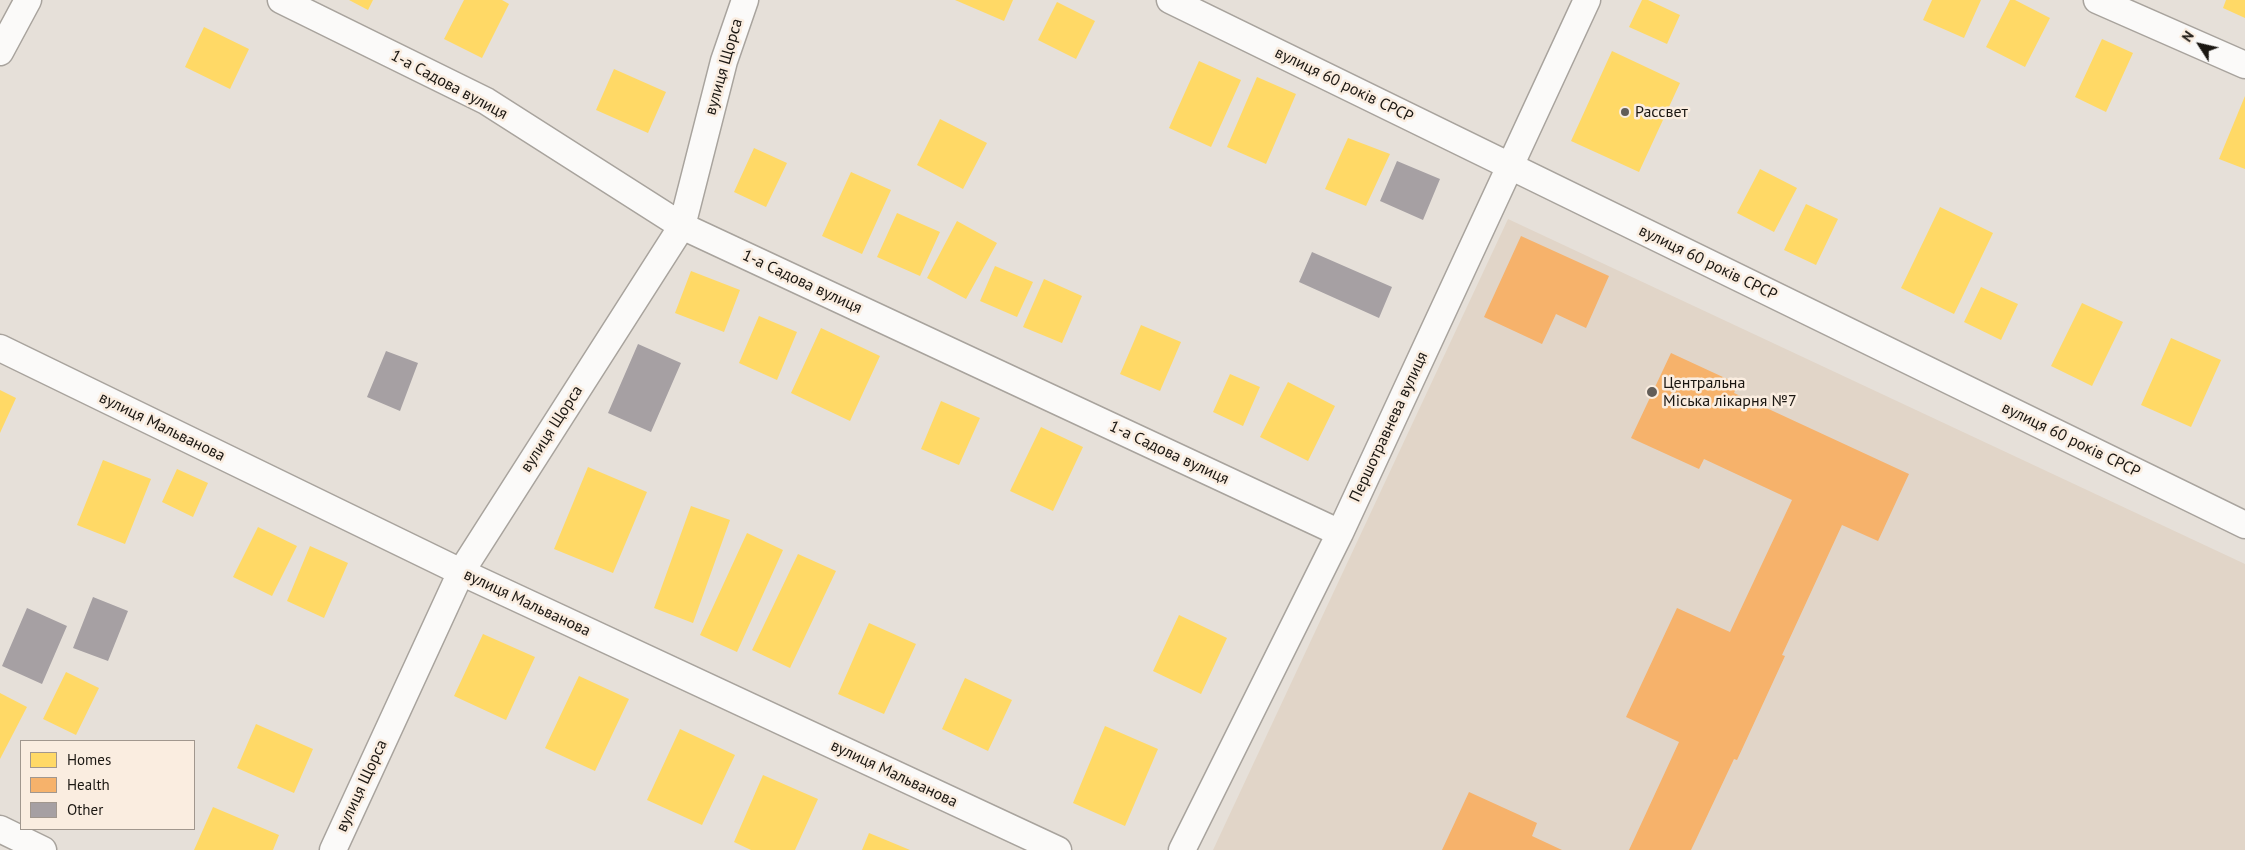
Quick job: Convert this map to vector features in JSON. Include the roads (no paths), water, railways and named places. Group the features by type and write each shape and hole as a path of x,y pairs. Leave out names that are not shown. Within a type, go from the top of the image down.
{"street":[{"path":"0,52 28,0"},
{"name":"1-а Садова вулиця","path":"281,0 486,101 682,226 1340,533"},
{"name":"вулиця Щорса","path":"333,850 461,572 682,226 724,61 745,0"},
{"name":"вулиця 60 років СРСР","path":"1170,0 2245,525"},
{"name":"Першотравнева вулиця","path":"1182,850 1340,533 1586,0"},
{"path":"2097,0 2245,65"},
{"name":"вулиця Мальванова","path":"0,348 461,572 1058,850"},
{"path":"0,829 43,850"}],"place":[{"name":"Рассвет","path":"1625,112"},
{"name":"Центральна Міська лікарня №7","path":"1652,392"}]}
